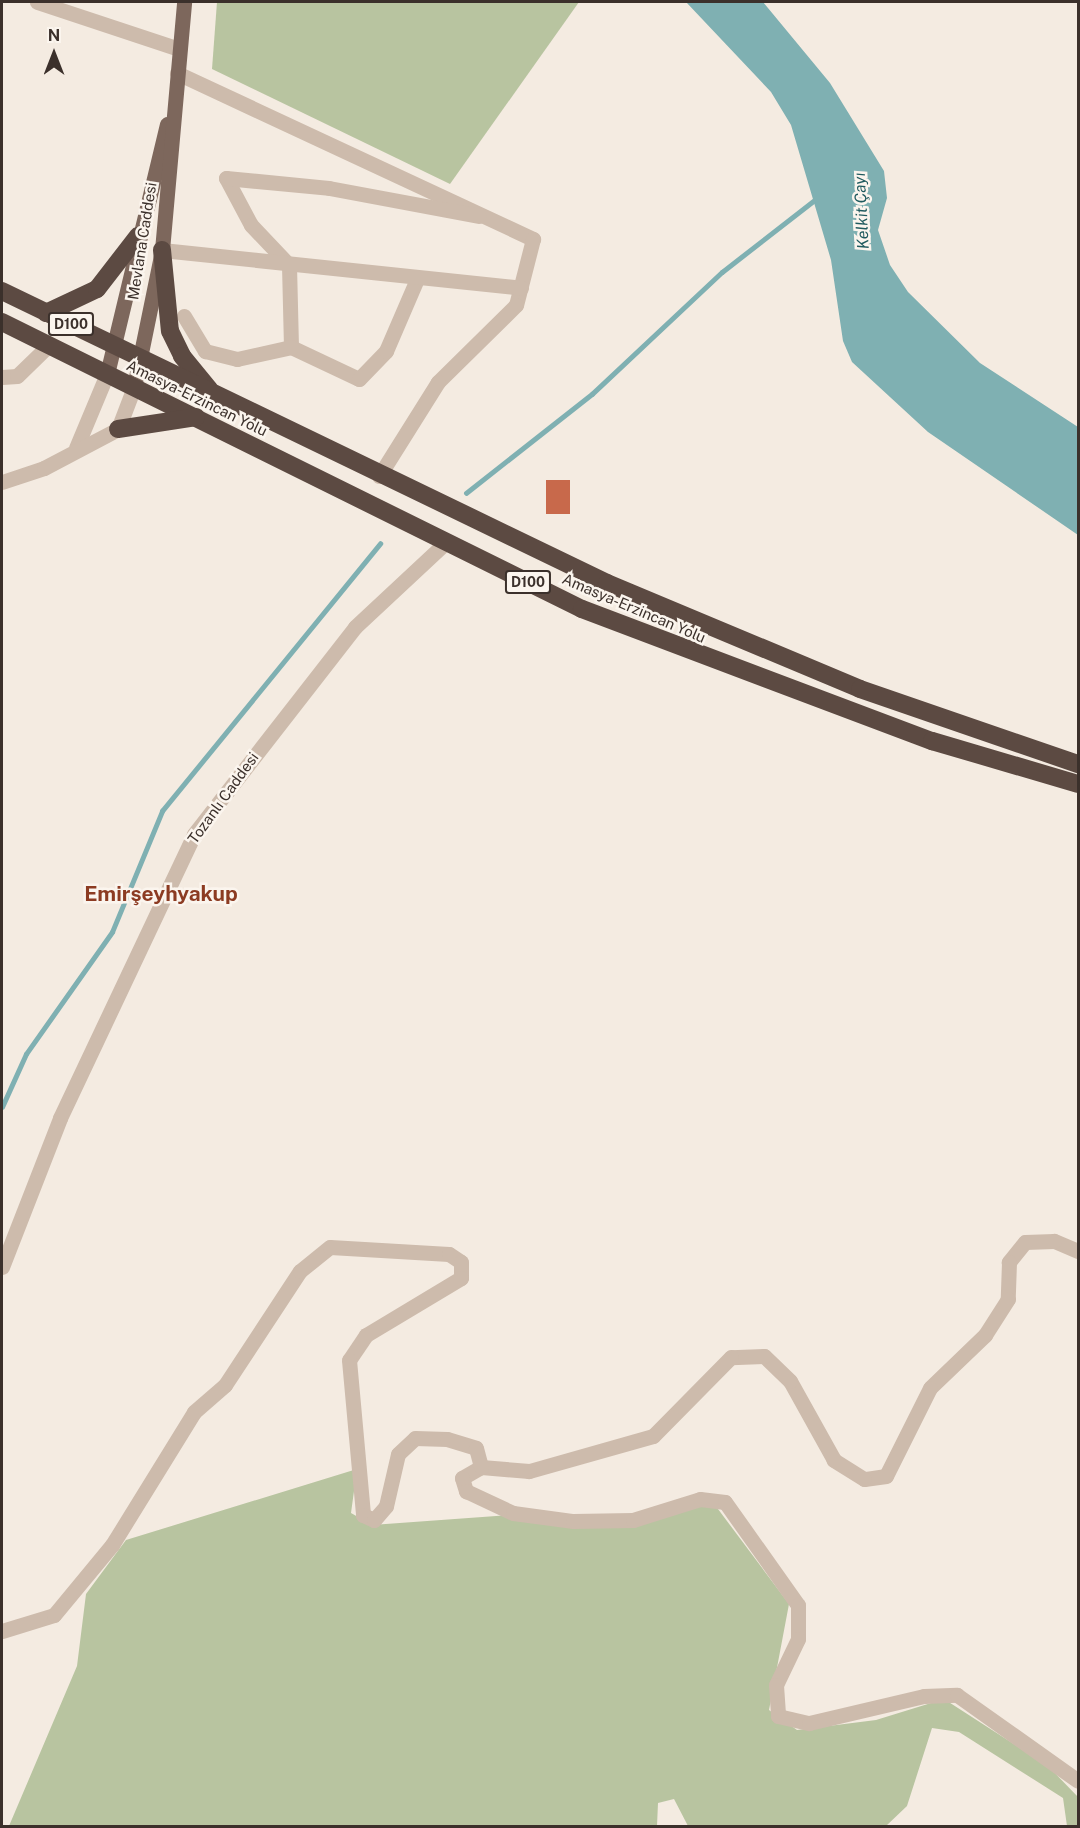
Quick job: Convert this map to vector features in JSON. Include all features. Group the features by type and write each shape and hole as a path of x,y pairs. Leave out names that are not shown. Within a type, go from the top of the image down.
{"highway":[{"path":"46,313 97,289 138,236"},
{"path":"162,250 170,331 182,356 214,395"},
{"name":"D100","path":"2,291 379,476 607,583 860,689 1078,764"},
{"name":"Amasya-Erzincan Yolu","path":"2,322 582,609 729,667 932,741 1078,784"},
{"path":"118,429 196,417"}],"main road":[{"name":"Mevlana Caddesi","path":"134,387 162,250 183,2"},
{"name":"Mevlana Caddesi","path":"107,374 138,236 175,98"}],"street":[{"path":"37,2 179,49"},
{"path":"177,73 501,220 533,239 516,305 438,382 379,476"},
{"path":"291,347 289,265 251,225 226,178 329,188 501,220"},
{"path":"162,250 417,279 521,288"},
{"path":"184,316 205,351 237,359 291,347 359,379 386,351 417,279"},
{"path":"2,377 17,376 49,345"},
{"path":"75,449 107,374"},
{"path":"2,482 118,429 134,387"},
{"name":"Tozanlı Caddesi","path":"2,1267 60,1118 194,834 355,627 446,542"},
{"path":"1078,1251 1054,1241 1025,1242 1009,1262 1008,1299 985,1335 930,1388 886,1476 864,1479 834,1460 790,1381 764,1356 731,1357 653,1436 529,1471 481,1467 462,1478 465,1491 513,1513 573,1521 633,1520 700,1499 725,1502 798,1605 798,1639 776,1684 777,1716 809,1723 924,1696 957,1695 1078,1781"},
{"path":"2,1631 54,1615 112,1545 194,1412 225,1384 300,1270 330,1247 449,1254 461,1262 461,1278 366,1335 349,1360 363,1515 374,1520 386,1506 398,1454 415,1438 447,1439 476,1448 481,1467"}],"green space":[{"path":"217,2 579,2 450,184 212,69"},
{"path":"357,1469 351,1513 372,1525 510,1515 630,1523 686,1501 715,1505 789,1604 769,1710 797,1730 876,1720 944,1699 1048,1766 1078,1797 1078,1826 1067,1826 1063,1798 959,1732 932,1728 907,1806 886,1826 688,1826 674,1799 658,1803 657,1826 9,1826 77,1666 86,1594 126,1540"}],"water":[{"name":"Kelkit Çayı","path":"686,2 763,2 830,83 884,171 887,198 878,230 890,265 908,292 980,363 1078,427 1078,535 928,432 852,362 843,341 831,260 791,125 771,92"}],"building":[{"path":"546,480 570,480 570,514 546,514"}],"waterway":[{"path":"466,493 592,394 722,272 817,198"},
{"path":"2,1107 26,1054 112,932 162,811 380,544"}],"district":[{"name":"Emirşeyhyakup","path":"161,894"}]}
